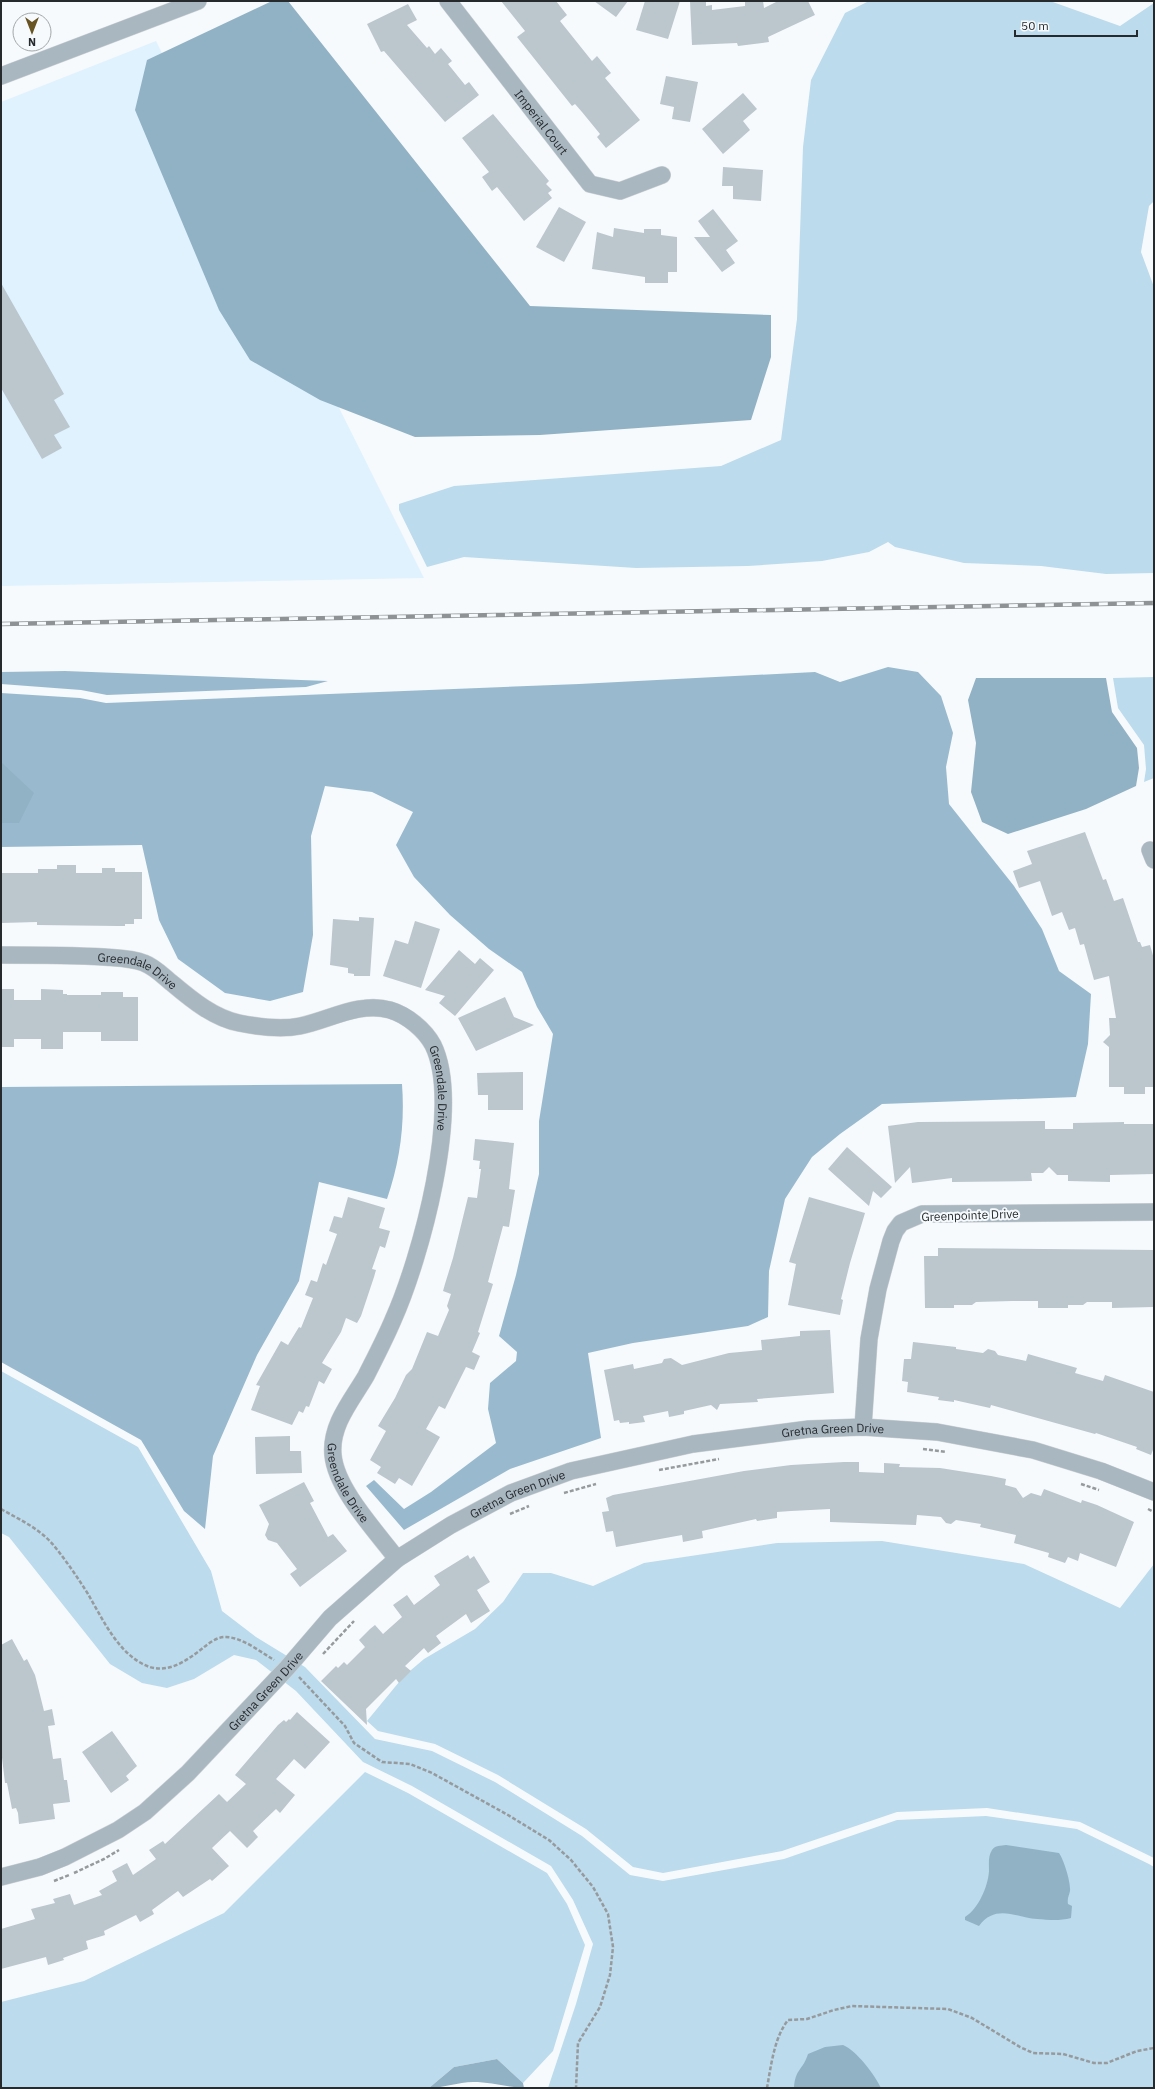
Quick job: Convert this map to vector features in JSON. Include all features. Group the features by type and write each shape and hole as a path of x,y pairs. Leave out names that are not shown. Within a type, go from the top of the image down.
{"street":[{"path":"1,76 198,1"},
{"name":"Imperial Court","path":"448,1 590,184 620,191 662,175"},
{"name":"Greendale Drive","path":"1,955 80,956 130,959 141,962 161,973 193,1001 212,1012 235,1022 261,1027 280,1028 301,1026 336,1014 368,1008 390,1010 410,1020 424,1031 433,1045 440,1066 442,1088 441,1130 429,1210 420,1247 393,1322 341,1418 334,1437 333,1454 336,1470 342,1484 397,1559"},
{"name":"Greenpointe Drive","path":"864,1427 869,1339 878,1289 891,1241 895,1231 901,1223 922,1214 1154,1212"},
{"name":"Gretna Green Drive","path":"1,1877 40,1867 65,1857 118,1830 145,1812 293,1673 330,1618 397,1559 451,1525 511,1493 571,1471 693,1444 809,1428 864,1427 937,1432 1032,1450 1101,1471 1154,1492"}],"path":[{"path":"920,1449 947,1452"},
{"path":"653,1471 721,1459"},
{"path":"1074,1482 1103,1491"},
{"path":"558,1495 600,1483"},
{"path":"509,1514 530,1506"},
{"path":"1147,1508 1154,1512"},
{"path":"1,1509 44,1534 55,1546 87,1593 114,1637 140,1663 152,1668 163,1670 191,1657 212,1641 224,1637 240,1640 293,1673 345,1726 354,1743 382,1762 410,1764 427,1771 508,1814 549,1840 571,1860 593,1887 608,1914 613,1947 610,1975 600,2007 578,2043 576,2088"},
{"path":"320,1657 357,1618"},
{"path":"293,1673 305,1672"},
{"path":"293,1673 295,1683"},
{"path":"48,1883 104,1859 122,1848"},
{"path":"767,2088 773,2058 782,2028 788,2020 807,2019 852,2006 948,2009 972,2018 1020,2048 1033,2053 1063,2054 1094,2063 1107,2063 1137,2051 1154,2048"}],"shaded area":[{"path":"272,1 288,1 530,306 771,315 771,357 751,420 540,435 415,437 320,400 250,360 219,310 135,110 147,60"},
{"path":"869,1 1050,1 1120,26 1154,3 1154,201 1149,206 1141,252 1154,287 1154,573 1106,574 1041,566 964,563 895,547 888,542 869,552 822,561 748,566 636,568 464,557 427,567 399,510 399,504 454,486 721,466 781,440 797,319 803,147 811,80 845,13"},
{"path":"156,41 424,578 1,586 1,102"},
{"path":"888,667 918,672 941,696 953,733 946,767 949,804 1014,886 1042,929 1059,971 1091,994 1088,1044 1076,1097 882,1104 840,1134 812,1157 785,1199 769,1271 768,1317 748,1326 633,1343 588,1353 601,1438 510,1469 404,1530 366,1486 374,1480 404,1509 431,1492 496,1443 488,1409 490,1383 516,1361 517,1352 499,1336 516,1275 539,1174 539,1121 553,1034 537,1007 522,972 489,949 450,915 414,877 396,845 413,812 372,792 325,786 311,836 313,935 303,992 270,1001 225,993 178,959 159,920 142,845 1,847 1,823 19,823 1,763 1,693 80,698 106,703 579,684 815,672 840,682"},
{"path":"65,671 328,681 306,687 107,695 81,690 1,684 1,672"},
{"path":"1154,677 1154,778 1144,782 1146,769 1144,745 1118,708 1113,678"},
{"path":"976,678 1106,678 1112,712 1137,748 1139,768 1136,786 1086,809 1008,834 982,822 971,792 976,743 968,700"},
{"path":"1,762 34,793 19,823 1,823"},
{"path":"402,1084 402,1128 395,1171 387,1199 319,1182 299,1281 257,1355 213,1456 205,1529 184,1511 141,1440 1,1362 1,1087"},
{"path":"1,1371 138,1447 211,1571 222,1611 256,1637 305,1667 375,1739 432,1751 495,1782 582,1836 630,1875 663,1881 784,1859 897,1820 986,1816 1077,1829 1154,1867 1154,2088 548,2088 576,2004 593,1944 573,1900 551,1866 412,1786 363,1762 296,1691 256,1660 234,1655 194,1679 167,1688 142,1683 110,1664 9,1537 1,1533"},
{"path":"882,1541 1024,1564 1120,1608 1154,1564 1154,1858 1080,1822 987,1808 897,1812 782,1851 663,1873 633,1867 586,1829 498,1775 435,1744 378,1731 367,1721 404,1676 424,1659 475,1629 503,1602 523,1573 551,1573 593,1586 644,1563 777,1543"},
{"path":"365,1772 408,1793 547,1873 567,1904 585,1945 553,2051 523,2083 497,2059 454,2067 429,2088 1,2088 1,2002 84,1981 224,1913"},
{"path":"1006,1845 1059,1853 1065,1866 1069,1883 1070,1891 1068,1904 1072,1906 1071,1918 1046,1920 1000,1913 992,1915 979,1926 965,1920 965,1917 974,1909 982,1897 987,1884 989,1857 993,1848 996,1846"},
{"path":"843,2045 854,2052 865,2064 881,2088 794,2088 796,2077 808,2054 825,2047"},
{"path":"497,2059 523,2083 524,2088 473,2082 429,2088 454,2067"}],"building":[{"path":"501,1 556,1 567,15 560,21 592,61 597,56 611,73 605,78 640,120 606,148 597,137 600,134 575,104 572,106 517,37 525,31"},
{"path":"594,1 628,1 616,17"},
{"path":"645,1 680,1 668,39 636,30"},
{"path":"690,1 706,1 706,6 712,5 712,10 745,6 745,1 763,1 764,8 778,1 808,1 815,15 768,37 769,42 738,46 737,43 692,45"},
{"path":"408,4 417,20 407,25 427,48 429,46 435,54 441,48 452,61 448,64 465,85 469,82 479,95 445,122 384,51 381,52 367,24"},
{"path":"666,76 698,82 690,122 672,119 674,107 660,104"},
{"path":"743,93 757,109 743,121 750,130 723,154 702,129"},
{"path":"493,114 549,181 546,184 552,190 548,193 552,198 524,221 497,187 492,191 482,177 489,172 462,138"},
{"path":"723,167 763,170 761,201 733,199 733,186 722,186"},
{"path":"559,207 586,222 564,262 536,247"},
{"path":"713,209 738,241 726,250 735,263 722,272 694,237 710,237 698,221"},
{"path":"614,228 644,233 644,229 661,229 661,235 677,237 677,272 668,272 668,283 645,283 645,277 592,269 597,232 613,237"},
{"path":"1,283 64,394 54,400 70,427 54,435 62,448 42,459 1,388"},
{"path":"1085,832 1103,880 1106,879 1114,901 1123,898 1138,942 1140,942 1142,947 1150,945 1154,959 1154,1087 1145,1087 1145,1094 1124,1094 1124,1087 1109,1087 1109,1047 1103,1042 1110,1035 1109,1018 1116,1018 1109,976 1094,980 1084,944 1080,945 1075,928 1069,930 1062,912 1052,916 1040,881 1019,888 1013,871 1032,864 1027,851"},
{"path":"57,865 76,865 76,873 102,873 102,868 115,868 115,872 142,872 142,919 134,919 134,924 125,924 125,926 37,925 37,922 1,923 1,873 38,873 38,869 57,869"},
{"path":"359,917 374,918 370,976 354,976 354,974 348,973 348,968 330,965 333,919 359,921"},
{"path":"415,921 440,929 421,988 383,976 395,940 408,944"},
{"path":"459,950 475,964 480,958 494,970 455,1016 439,1003 445,996 425,990"},
{"path":"1,989 14,989 14,1000 41,1000 41,989 63,990 63,994 67,995 101,995 101,992 123,992 123,997 138,997 138,1041 101,1041 101,1032 63,1032 63,1049 41,1049 41,1039 14,1039 14,1047 1,1047"},
{"path":"505,997 514,1017 534,1025 476,1051 458,1018"},
{"path":"523,1072 523,1110 488,1110 488,1095 478,1095 477,1073"},
{"path":"1045,1121 1045,1129 1073,1129 1073,1123 1124,1122 1124,1124 1154,1124 1154,1174 1110,1175 1110,1182 1068,1181 1068,1175 1057,1175 1049,1167 1043,1173 1031,1173 1032,1181 952,1182 952,1178 912,1183 910,1167 895,1183 888,1126 918,1122"},
{"path":"475,1139 514,1143 509,1189 515,1190 509,1227 503,1226 488,1282 493,1284 478,1332 480,1333 472,1352 480,1356 474,1370 466,1367 445,1409 439,1406 426,1429 440,1437 412,1486 399,1478 395,1484 377,1473 381,1467 370,1460 386,1431 378,1426 395,1398 406,1375 412,1369 427,1332 438,1336 449,1310 447,1306 451,1294 443,1291 468,1197 477,1198 481,1169 479,1169 480,1161 473,1160"},
{"path":"847,1147 892,1187 881,1198 873,1191 869,1206 828,1169"},
{"path":"348,1197 385,1208 379,1228 390,1231 385,1248 380,1246 372,1269 376,1270 361,1316 357,1323 346,1318 341,1332 322,1363 332,1369 324,1384 319,1381 309,1407 306,1406 303,1413 299,1411 292,1425 251,1410 260,1386 256,1385 281,1341 288,1345 299,1327 301,1328 313,1298 305,1295 311,1280 317,1282 323,1263 326,1265 337,1234 329,1231 334,1216 342,1218"},
{"path":"809,1197 865,1213 841,1299 843,1300 840,1315 788,1305 796,1264 789,1262"},
{"path":"938,1248 1154,1250 1154,1307 1112,1308 1112,1302 1087,1302 1083,1305 1068,1305 1068,1308 1038,1308 1038,1301 1012,1301 976,1302 972,1305 954,1305 954,1308 925,1308 924,1256 938,1256"},
{"path":"830,1330 834,1393 757,1399 758,1402 720,1404 717,1410 711,1405 684,1411 684,1414 669,1417 668,1411 643,1416 645,1422 629,1424 629,1422 620,1423 619,1420 614,1421 604,1370 633,1364 634,1369 662,1363 664,1359 671,1358 682,1365 729,1353 762,1350 761,1340 800,1336 800,1331"},
{"path":"913,1342 956,1347 956,1349 983,1353 988,1349 995,1351 998,1355 1026,1361 1028,1354 1077,1368 1075,1373 1103,1381 1105,1375 1154,1392 1154,1447 1151,1455 1136,1449 1137,1447 1096,1433 1095,1434 991,1405 990,1408 954,1400 954,1402 938,1400 939,1397 907,1392 908,1382 902,1381 904,1359 911,1359"},
{"path":"290,1436 290,1451 301,1451 302,1473 256,1474 255,1437"},
{"path":"859,1462 859,1472 884,1473 884,1463 900,1464 899,1467 940,1468 1006,1479 1005,1485 1016,1488 1023,1498 1031,1493 1041,1496 1044,1489 1081,1503 1082,1500 1097,1505 1134,1522 1116,1567 1080,1553 1078,1561 1068,1557 1065,1563 1048,1557 1049,1553 1014,1543 1016,1535 980,1527 981,1524 956,1520 951,1524 946,1523 941,1517 917,1515 916,1525 830,1522 830,1509 777,1512 777,1518 757,1521 756,1519 702,1531 703,1538 683,1542 682,1535 616,1547 613,1531 606,1532 602,1512 609,1511 606,1498 613,1495 744,1471 791,1465"},
{"path":"304,1482 314,1501 310,1503 328,1537 333,1534 347,1551 300,1587 290,1574 297,1569 277,1543 268,1540 265,1535 269,1524 259,1505"},
{"path":"468,1555 470,1559 474,1556 490,1582 477,1590 490,1611 471,1623 466,1614 436,1636 441,1643 428,1653 424,1648 405,1666 411,1671 399,1683 396,1679 366,1709 367,1725 321,1681 336,1666 338,1668 344,1662 347,1665 365,1647 359,1640 375,1625 383,1634 402,1617 393,1605 407,1595 414,1605 440,1585 434,1576"},
{"path":"12,1639 24,1661 27,1659 35,1675 44,1711 52,1709 55,1725 48,1726 53,1759 61,1758 64,1780 67,1780 70,1802 53,1804 55,1819 19,1824 18,1813 16,1808 12,1809 7,1783 5,1783 1,1749 1,1645"},
{"path":"297,1712 330,1742 305,1769 294,1759 276,1779 295,1795 280,1813 276,1809 253,1831 258,1837 247,1848 230,1831 212,1848 229,1866 212,1881 210,1879 183,1897 178,1891 152,1910 154,1914 140,1922 136,1915 104,1931 105,1935 86,1941 88,1949 63,1958 64,1960 48,1965 46,1957 1,1969 1,1929 35,1919 31,1909 55,1903 53,1899 70,1894 74,1905 102,1895 99,1891 117,1881 112,1871 127,1863 133,1875 156,1859 149,1850 163,1841 165,1844 219,1794 227,1802 246,1784 235,1775 278,1725 284,1720 286,1722 289,1719 290,1720"},
{"path":"112,1731 137,1766 126,1776 129,1780 111,1793 82,1752"}],"railway":[{"path":"1,624 1154,603"}]}
